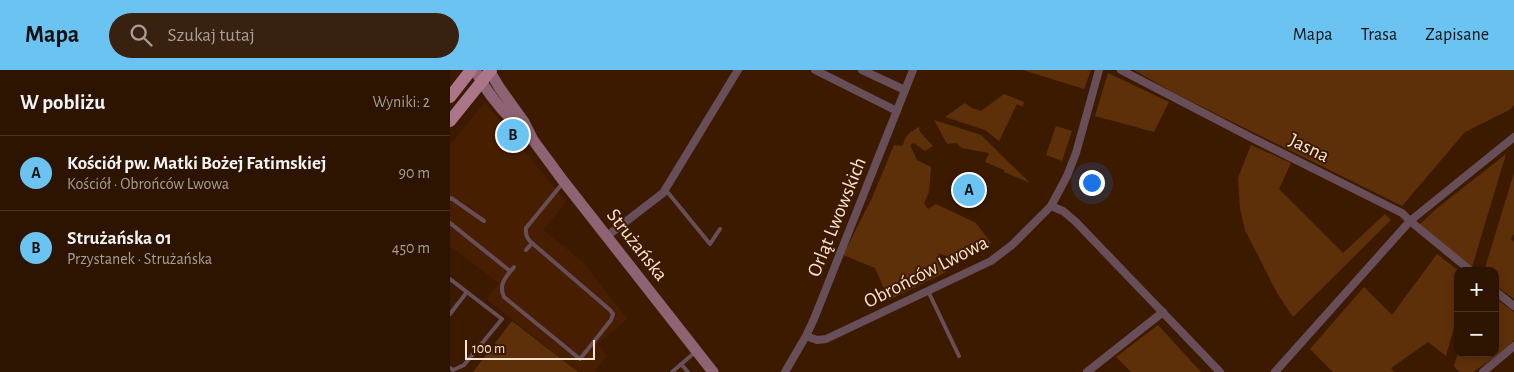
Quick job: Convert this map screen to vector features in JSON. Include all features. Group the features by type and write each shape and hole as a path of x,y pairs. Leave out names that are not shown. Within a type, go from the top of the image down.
{"main road":[{"path":"450,97 471,70"},
{"path":"450,121 478,76 490,70"},
{"name":"Strużańska","path":"490,70 499,87 524,122 533,140 564,182 713,372"},
{"name":"Strużańska","path":"478,76 516,124 533,140"}],"street":[{"path":"607,236 663,193 738,70"},
{"path":"815,70 897,111"},
{"path":"862,70 905,90"},
{"name":"Orląt Lwowskich","path":"785,372 806,336 913,70"},
{"name":"Obrońców Lwowa","path":"806,336 817,340 826,339 991,261 1012,245 1051,206 1067,176 1076,153 1099,70"},
{"name":"Jasna","path":"1121,70 1402,212 1410,221 1466,267"},
{"path":"1275,372 1410,221 1514,137"},
{"path":"1051,206 1063,211 1075,222 1220,372"},
{"path":"1499,294 1514,306"},
{"path":"1087,372 1163,312"},
{"path":"1483,372 1514,346"}],"lane":[{"path":"514,267 501,286 504,297 580,359 611,320 613,314 532,243 528,239 526,228 564,182"},
{"path":"665,189 710,244 720,229"},
{"path":"450,199 484,221"},
{"path":"450,223 510,271"},
{"path":"526,250 532,243"},
{"path":"450,279 502,318 464,366 453,370 450,368"},
{"path":"928,291 958,356"},
{"path":"450,314 467,292"},
{"path":"672,372 696,351"},
{"path":"681,364 688,372"}],"shaded area":[{"path":"1023,70 1091,70 1084,89"},
{"path":"1134,70 1514,70 1514,105 1511,109 1465,132 1402,206 1174,93"},
{"path":"1108,73 1169,102 1154,132 1095,116"},
{"path":"1004,94 1024,102 1023,107 1017,104 999,141 985,130 945,117 965,103 981,111"},
{"path":"485,102 566,202 543,230 583,262 627,319 598,344 607,356 594,372 578,372 487,299 499,283 450,246 450,145"},
{"path":"934,120 981,135 1030,183 985,162 989,153 962,148 956,143 947,144"},
{"path":"1056,126 1072,131 1062,161 1046,155"},
{"path":"919,127 920,132 933,146 925,151 914,143 910,145 917,160 931,167 929,192 924,203 928,209 936,204 976,223 991,243 961,261 938,253 946,272 889,300 875,268 843,255 872,198 894,145 903,145 909,134"},
{"path":"1251,145 1291,163 1279,189 1343,253 1385,214 1391,220 1293,317 1277,293 1245,230 1240,208 1238,178"},
{"path":"1506,154 1472,267 1418,226 1436,209"},
{"path":"1514,173 1514,234 1511,239 1514,242 1514,299 1499,288 1499,267 1485,267"},
{"path":"1437,254 1454,267 1454,328 1446,356 1428,342 1391,368 1394,372 1333,372 1310,349 1364,287 1392,315"},
{"path":"1499,301 1514,312 1514,340 1499,353"},
{"path":"512,321 578,372 473,372"},
{"path":"1158,325 1201,372 1131,372 1116,357"},
{"path":"1457,357 1495,357 1473,372 1459,372 1454,366"}],"place":[{"name":"Strużańska 01","path":"513,135"},
{"name":"Kościół pw. Matki Bożej Fatimskiej","path":"969,190"}]}
